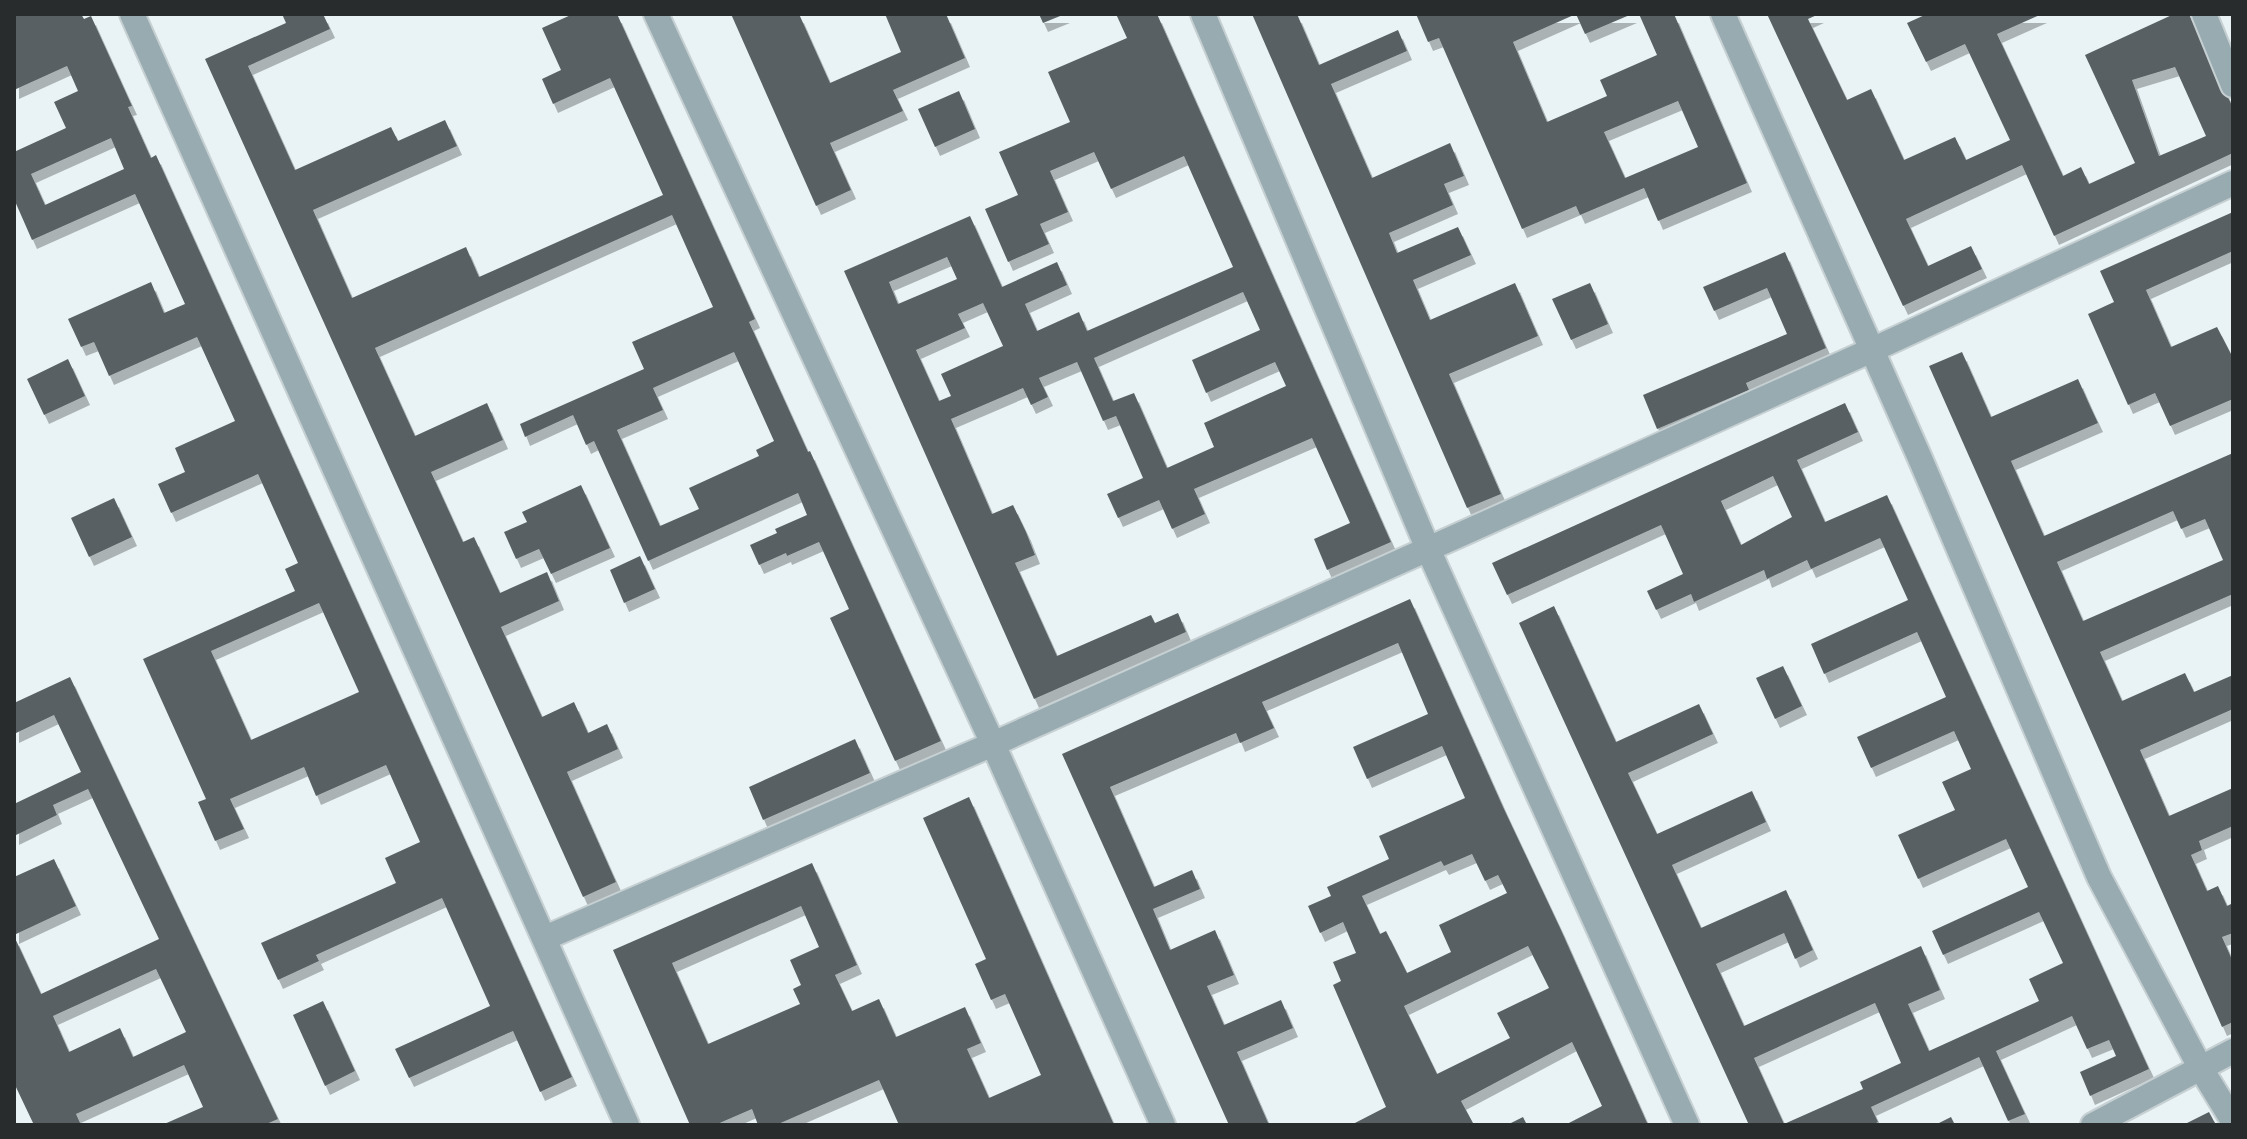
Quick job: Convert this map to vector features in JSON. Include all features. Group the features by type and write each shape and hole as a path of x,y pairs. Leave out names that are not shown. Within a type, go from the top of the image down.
{"street":[{"path":"132,14 627,1125"},
{"path":"656,14 993,744 1163,1125"},
{"path":"1203,14 1428,549 1687,1125"},
{"path":"1723,14 2099,877 2200,1067 2233,1121"},
{"path":"2204,14 2233,85"},
{"path":"545,938 993,744 1872,350 2233,183"},
{"path":"2093,1125 2233,1051"}],"building":[{"path":"14,14 81,14 84,19 91,16 132,106 128,107 151,158 156,155 572,1077 540,1092 513,1031 409,1078 395,1049 490,1006 442,898 316,955 319,961 278,980 261,943 396,883 385,858 420,842 386,765 316,796 304,767 230,799 244,829 215,841 198,802 206,799 143,659 295,591 285,569 298,563 258,474 171,513 158,484 185,472 175,448 235,421 197,337 109,376 94,342 81,347 68,319 151,282 164,313 185,304 135,194 32,240 14,199 14,152 66,128 54,102 78,91 67,66 14,90","holes":["111,138 124,169 45,205 31,174","319,603 359,692 251,740 211,651"]},
{"path":"282,14 323,14 330,29 248,66 295,170 391,127 398,141 445,120 457,146 313,210 352,298 466,247 479,277 663,195 610,78 553,104 542,79 561,70 542,28 573,14 617,14 755,319 749,322 941,741 895,761 830,618 849,609 819,542 759,565 750,545 777,533 775,529 807,515 798,493 648,561 594,441 586,445 573,415 525,437 520,424 644,369 632,342 713,307 672,215 375,348 415,436 487,403 503,440 431,472 463,542 474,537 500,593 547,572 559,601 501,627 542,717 574,702 588,733 607,724 618,749 567,772 616,882 583,897 205,59 286,23","holes":["734,352 774,441 756,450 759,456 689,488 699,509 660,526 617,430 663,410 653,388"]},
{"path":"731,14 799,14 830,83 901,52 885,14 946,14 965,58 893,90 903,111 830,143 851,190 816,206"},
{"path":"1039,14 1065,14 1043,23"},
{"path":"1116,14 1157,14 1391,542 1327,570 1314,539 1350,523 1312,438 1194,489 1205,514 1172,529 1159,500 1118,518 1107,494 1143,478 1116,416 1103,421 1077,362 1039,378 1048,397 1031,405 1023,388 951,419 992,514 1013,505 1026,532 1035,555 1015,563 1057,656 1151,615 1155,623 1178,613 1186,632 1034,699 844,271 970,216 1002,287 1057,262 1067,285 1025,304 1037,331 1079,312 1087,331 1233,267 1184,156 1111,189 1094,152 1050,171 1068,212 1040,224 1049,244 1008,262 985,209 1018,195 999,152 1070,122 1048,72 1127,38","holes":["947,257 957,279 898,304 889,282","1243,292 1260,330 1192,360 1206,393 1275,362 1286,386 1204,423 1214,447 1167,468 1134,393 1113,401 1094,358","983,303 1003,346 941,374 951,396 939,401 916,350 965,328 958,314"]},
{"path":"1252,14 1297,14 1319,65 1398,30 1407,51 1331,84 1372,178 1450,143 1464,176 1444,184 1453,205 1389,233 1397,253 1458,227 1471,255 1413,280 1430,320 1515,283 1538,336 1449,374 1501,494 1467,508"},
{"path":"1416,14 1576,14 1513,42 1547,122 1607,96 1600,80 1657,55 1639,14 1674,14 1747,183 1658,221 1644,188 1580,215 1576,206 1522,229 1439,38 1428,42","holes":["1678,101 1698,147 1625,178 1604,132"]},
{"path":"1576,14 1632,14 1585,34"},
{"path":"1767,14 1819,14 1808,19 1847,100 1871,89 1904,160 1955,137 1966,160 2010,140 1965,44 1926,62 1907,23 1927,14 2042,14 1997,34 2063,176 2081,167 2089,184 2135,163 2085,55 2174,14 2189,14 2233,108 2233,153 2054,236 2022,165 1906,219 1928,266 1971,246 1982,269 1903,306","holes":["2175,67 2206,136 2159,156 2132,80"]},
{"path":"959,91 975,129 935,147 918,109"},
{"path":"2233,212 2233,251 2146,290 2171,347 2217,327 2233,358 2233,399 2170,426 2155,393 2128,405 2088,314 2114,302 2100,271"},
{"path":"1785,252 1826,348 1746,383 1749,390 1657,429 1643,395 1787,334 1767,288 1714,311 1703,287"},
{"path":"1590,283 1608,324 1571,340 1552,299"},
{"path":"1962,352 1991,417 2078,379 2098,423 2011,461 2044,536 2233,453 2233,594 2100,652 2122,701 2185,673 2194,692 2233,675 2233,709 2140,750 2169,816 2233,788 2233,826 2199,841 2202,850 2191,855 2207,891 2218,886 2227,906 2233,903 2233,933 2222,937 2233,962 2233,1022 2222,1027 1929,366","holes":["2173,511 2181,529 2205,519 2223,560 2083,621 2057,562"]},
{"path":"68,359 85,396 44,415 27,379"},
{"path":"1845,403 1858,432 1797,460 1825,522 1887,495 2149,1069 2090,1096 2080,1072 2116,1056 2109,1040 2087,1049 2072,1016 1996,1051 2025,1114 2008,1121 1979,1057 1871,1107 1878,1122 1872,1125 1749,1125 1519,623 1554,606 1616,742 1699,704 1713,734 1628,773 1657,834 1752,791 1766,822 1672,865 1701,928 1786,890 1813,950 1795,959 1784,933 1716,964 1744,1026 1921,946 1940,990 1908,1004 1929,1051 2039,1001 2029,979 2063,963 2039,912 1943,955 1932,931 2028,887 2006,839 1918,879 1898,835 1955,810 1942,782 1971,769 1954,731 1871,768 1857,737 1946,697 1917,632 1824,674 1811,644 1908,600 1880,538 1811,569 1807,560 1767,579 1764,570 1694,602 1691,594 1656,610 1647,591 1683,574 1661,525 1507,595 1492,563","holes":["1773,476 1792,517 1741,545 1721,501","1875,1003 1901,1063 1860,1082 1863,1089 1784,1124 1754,1058"]},
{"path":"581,485 610,548 551,574 539,549 516,559 504,532 527,522 522,512"},
{"path":"114,498 132,537 89,557 71,518"},
{"path":"640,556 655,589 624,603 610,570"},
{"path":"1410,599 1648,1125 1565,1125 1602,1106 1572,1042 1461,1101 1474,1125 1351,1125 1386,1107 1333,985 1341,981 1333,962 1356,953 1343,922 1320,933 1308,906 1331,896 1327,887 1389,859 1379,836 1465,798 1442,746 1367,779 1353,747 1428,714 1398,643 1262,702 1274,728 1240,743 1236,733 1110,787 1154,887 1192,870 1200,889 1153,909 1170,950 1215,930 1234,975 1207,986 1224,1025 1281,1000 1293,1028 1237,1052 1269,1125 1229,1125 1062,754","holes":["1472,854 1485,881 1498,875 1507,893 1439,925 1451,952 1407,973 1386,931 1380,934 1362,896 1441,861 1444,866","1528,946 1549,988 1497,1013 1510,1038 1437,1074 1404,1006"]},
{"path":"1783,666 1802,706 1775,719 1756,678"},
{"path":"70,677 278,1119 264,1125 162,1125 203,1107 184,1065 76,1114 81,1125 34,1125 14,1083 14,936 41,994 159,939 88,789 53,805 57,815 14,836 14,804 81,772 54,715 14,734 14,703","holes":["156,969 186,1032 133,1057 120,1028 69,1052 53,1016"]},
{"path":"855,739 870,773 763,820 749,787"},
{"path":"969,797 1114,1125 899,1125 879,1080 776,1125 758,1125 752,1109 715,1125 690,1125 613,950 812,863 857,965 835,975 852,1011 879,999 896,1037 965,1007 981,1043 967,1049 989,1098 1041,1075 1005,994 991,1000 975,964 986,959 923,818","holes":["801,906 819,947 790,960 801,985 793,989 800,1004 708,1044 672,963"]},
{"path":"54,859 76,906 14,935 14,877"},
{"path":"323,1001 355,1071 325,1086 293,1015"},
{"path":"2209,1112 2216,1125 2183,1125"},
{"path":"1523,1117 1527,1125 1507,1125"},
{"path":"1951,1117 1955,1125 1935,1125"}]}
